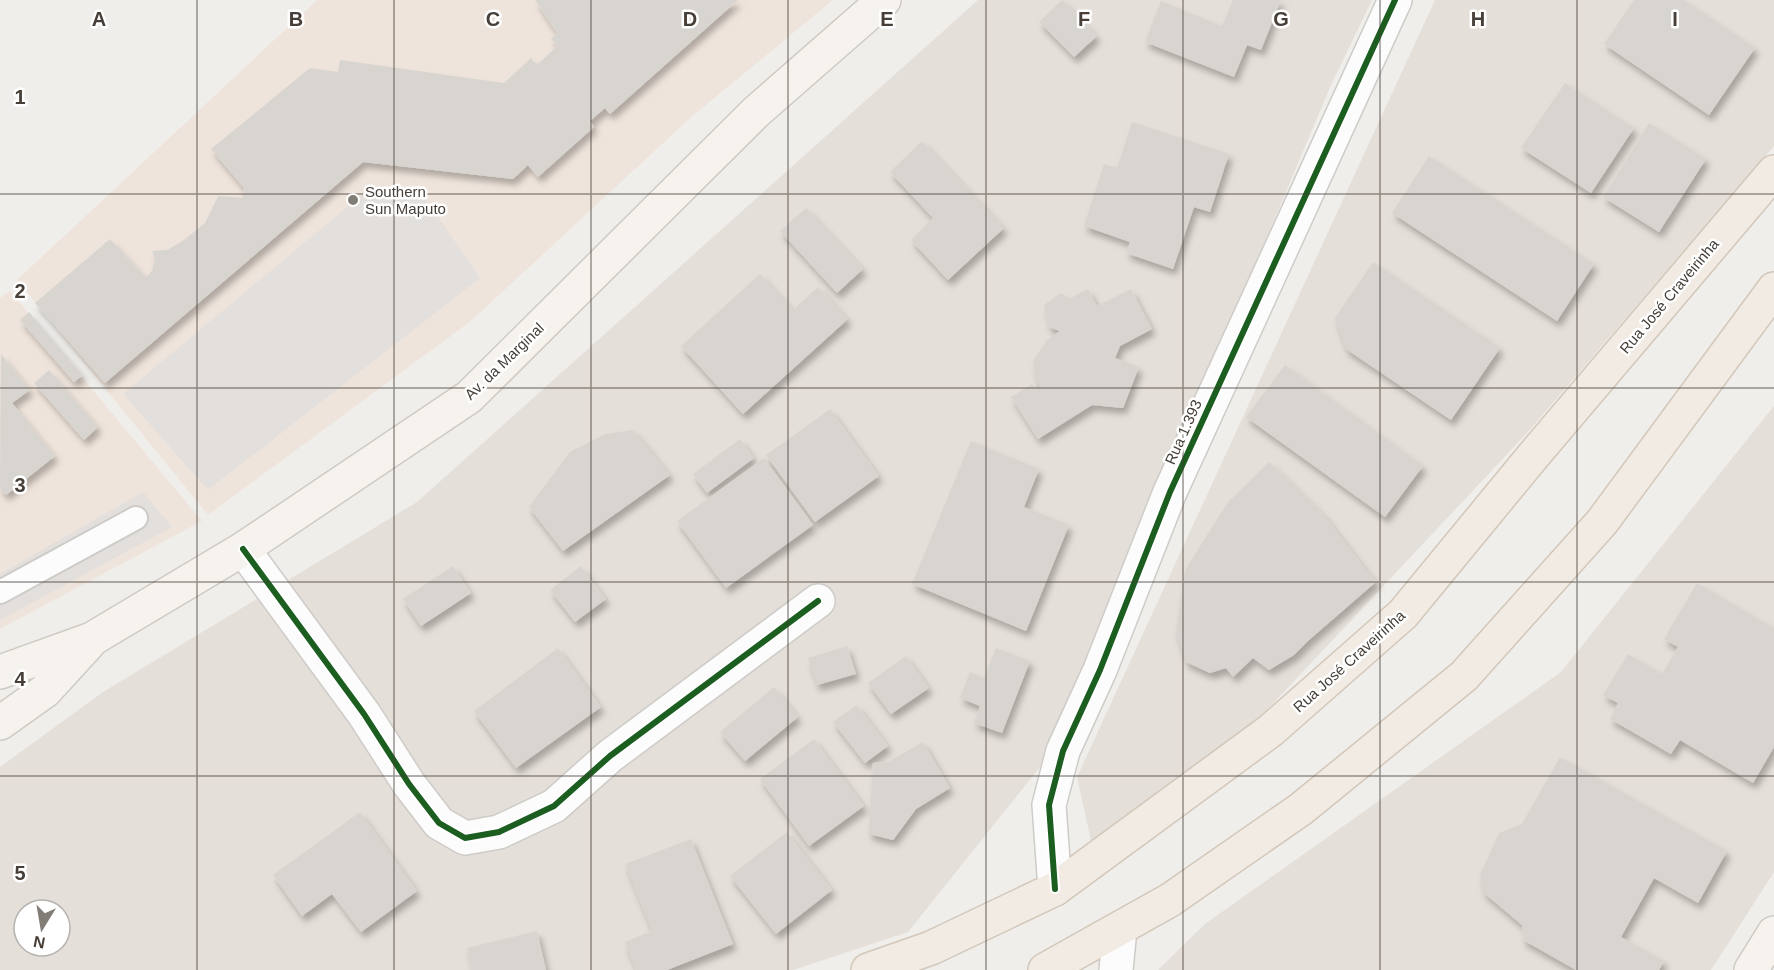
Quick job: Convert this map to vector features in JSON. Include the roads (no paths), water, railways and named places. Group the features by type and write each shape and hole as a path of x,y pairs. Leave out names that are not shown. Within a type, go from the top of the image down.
{"main road":[{"name":"Av. da Marginal","path":"0,672 92,639 243,549 469,397 756,112 884,0"},
{"name":"Rua José Craveirinha","path":"868,970 931,948 1055,889 1270,731 1403,614 1533,456 1774,172"},
{"path":"1046,970 1170,900 1301,809 1464,676 1602,522 1774,289"},
{"path":"0,723 45,691 92,639"},
{"path":"1751,970 1774,933"}],"street":[{"name":"Rua 1.393","path":"1055,889 1049,805 1063,752 1100,670 1170,492 1395,0"},
{"path":"243,549 364,714 409,784 439,823 465,838 499,832 554,806 635,737 818,602"},
{"path":"1116,970 1120,929"}],"lane":[{"path":"0,592 136,518"}],"place":[{"name":"Southern Sun Maputo","path":"353,200"}]}
